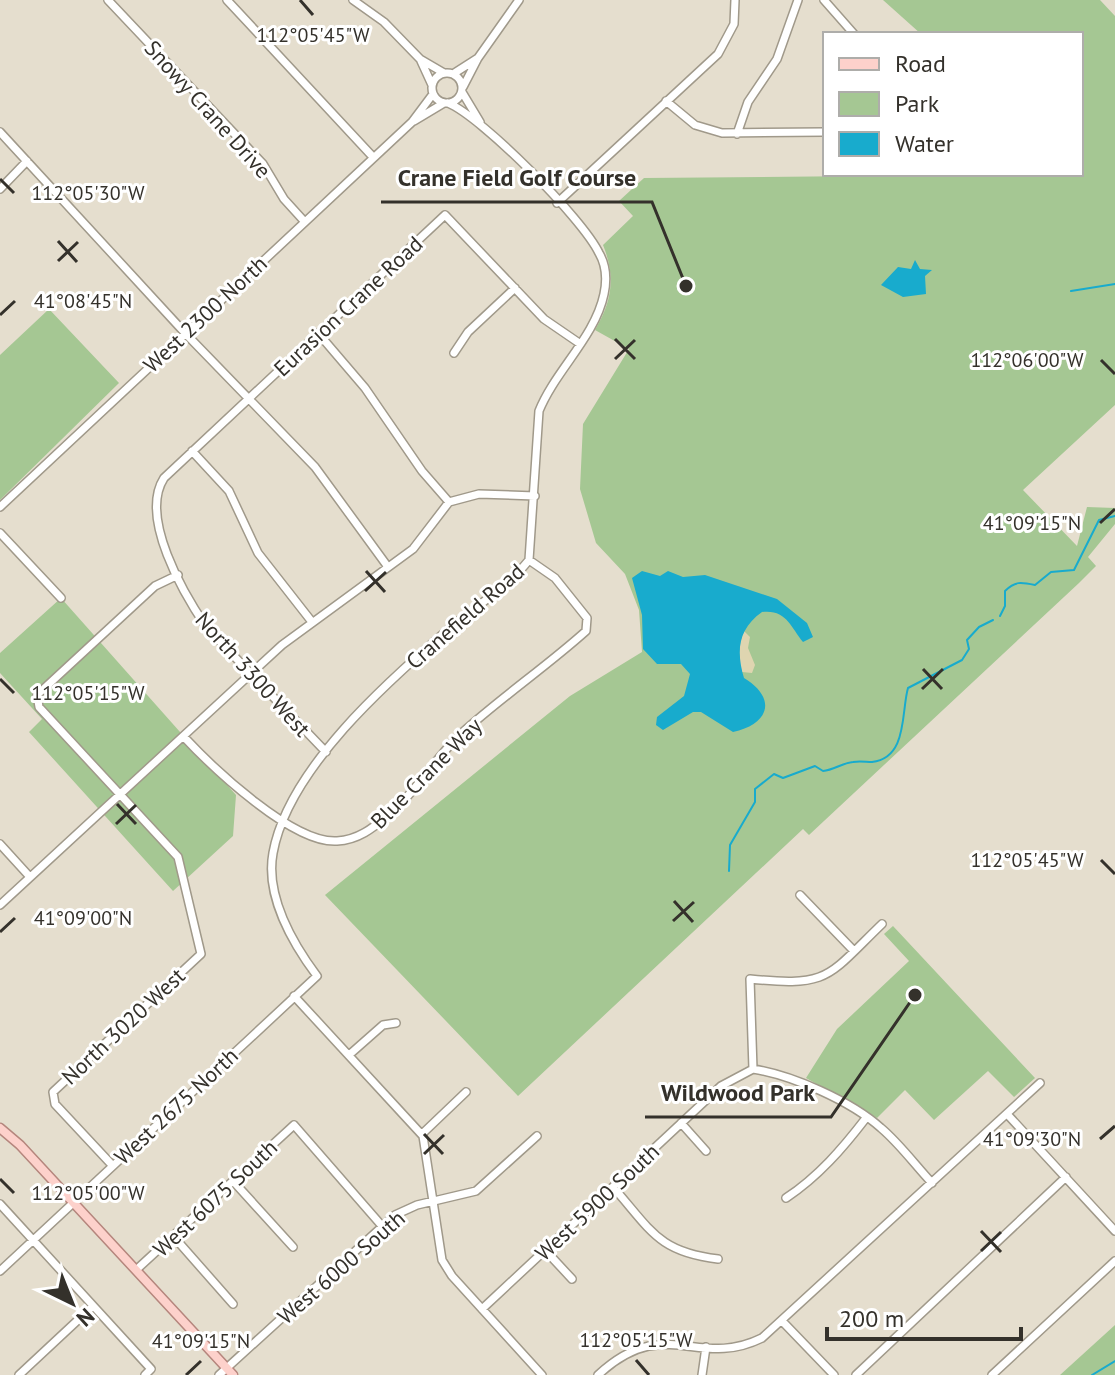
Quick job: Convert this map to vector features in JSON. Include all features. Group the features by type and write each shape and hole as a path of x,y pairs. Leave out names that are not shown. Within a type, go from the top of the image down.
{"main road":[{"path":"0,1128 136,1270 226,1373"}],"street":[{"name":"Snowy Crane Drive","path":"108,0 263,164 284,199 304,221"},
{"path":"227,0 373,157"},
{"path":"353,0 384,22 420,59 448,73"},
{"path":"412,122 462,90 478,58 519,0"},
{"path":"557,203 718,54 734,24 735,0"},
{"path":"737,134 748,102 777,59 798,0"},
{"path":"824,0 852,32"},
{"path":"412,122 433,89 448,73 478,58"},
{"path":"420,59 433,89"},
{"name":"Cranefield Road","path":"317,976 292,943 273,875 272,856 283,819 326,752 395,677 453,625 514,579 529,560 539,411 548,389 602,304 604,262 588,235 481,124 462,90 448,73"},
{"name":"Cranefield Road","path":"433,89 446,103 481,124"},
{"path":"666,101 695,125 737,134 823,132"},
{"name":"West 2300 North","path":"0,507 412,122"},
{"path":"0,132 185,333 315,467 388,567"},
{"path":"0,189 27,161"},
{"name":"Eurasion Crane Road","path":"154,503 164,478 445,215 515,288"},
{"path":"454,353 468,332 515,288 544,319 579,343"},
{"path":"318,333 365,388 422,471 449,502"},
{"path":"192,451 229,491 258,553 312,622"},
{"path":"0,905 250,675 312,622 425,536 449,502 479,494 535,496"},
{"name":"North 3300 West","path":"154,503 155,521 191,605 207,628 250,675 326,752"},
{"path":"0,533 61,598"},
{"name":"Blue Crane Way","path":"184,737 212,768 249,800 283,819 322,840 336,841 363,835 409,796 462,733 583,634 590,623 555,578 529,560"},
{"path":"122,795 39,707 37,695 155,586 178,575"},
{"name":"North 3020 West","path":"112,1165 55,1104 53,1092 201,954 178,857 122,795"},
{"path":"0,844 30,877"},
{"path":"800,895 854,951"},
{"path":"882,924 823,978 811,982 750,979 753,1069 780,1073 881,1127 932,1183"},
{"name":"West 2675 North","path":"0,1271 317,976"},
{"path":"294,996 422,1134 442,1260 452,1276 542,1375"},
{"path":"349,1055 383,1025 396,1023"},
{"name":"West 5900 South","path":"482,1309 721,1086 753,1069"},
{"path":"598,1375 614,1360 650,1343 727,1350 747,1346 783,1322 1040,1083"},
{"path":"422,1134 466,1092"},
{"path":"1007,1114 1115,1231"},
{"path":"786,1198 804,1187 835,1156 866,1118"},
{"path":"681,1123 706,1151"},
{"name":"West 6075 South","path":"136,1270 294,1125 382,1226"},
{"name":"West 6000 South","path":"226,1373 382,1226 406,1210 476,1191 537,1136"},
{"path":"856,1375 1066,1177"},
{"path":"233,1181 293,1247"},
{"path":"613,1187 667,1246 689,1255 718,1259"},
{"path":"0,1204 148,1372"},
{"path":"174,1237 233,1304"},
{"path":"545,1250 572,1279"},
{"path":"992,1375 1115,1261"},
{"path":"19,1375 93,1306"},
{"path":"783,1322 834,1375"},
{"path":"702,1375 706,1347"}],"green space":[{"path":"883,0 1100,0 1115,16 1115,405 1023,490 1077,546 1087,507 1115,508 1115,524 1088,557 1096,566 1079,583 809,835 803,829 518,1096 325,895 570,696 642,652 639,610 625,574 596,543 580,489 583,424 629,349 595,330 610,289 610,268 603,245 633,216 619,201 644,178 1083,176 1083,32 919,32"},
{"path":"49,309 119,383 0,500 0,355"},
{"path":"61,598 236,795 233,836 173,891 29,732 42,719 0,673 0,653"},
{"path":"893,926 1035,1078 1014,1097 988,1071 934,1120 905,1090 877,1118 806,1078 837,1029 909,961 884,934"},
{"path":"1115,1325 1115,1375 1060,1375"}],"sand":[{"path":"744,631 750,637 748,648 755,665 752,673 742,672 739,657"}],"water":[{"path":"915,260 920,269 932,270 925,276 926,294 903,297 881,285 898,267 911,269"},
{"path":"642,571 660,576 668,571 683,577 705,575 777,599 807,623 813,637 803,642 787,620 777,613 762,612 744,633 740,659 744,678 755,686 765,702 765,710 755,723 733,732 701,712 693,712 663,730 656,725 657,717 684,696 690,674 681,664 657,664 643,649 642,615 632,578"}],"waterway":[{"path":"1071,291 1115,284"},
{"path":"1000,616 1005,606 1005,591 1018,583 1035,585 1051,572 1074,570 1099,520 1115,516"},
{"path":"729,871 730,845 755,802 755,789 774,774 783,778 815,766 823,771 849,763 884,759 892,752 901,732 908,688 962,660 969,649 967,640 979,627 993,620"},
{"path":"1092,1375 1115,1361"}],"place":[{"name":"Crane Field Golf Course","path":"686,286"},
{"name":"Wildwood Park","path":"915,995"}]}
